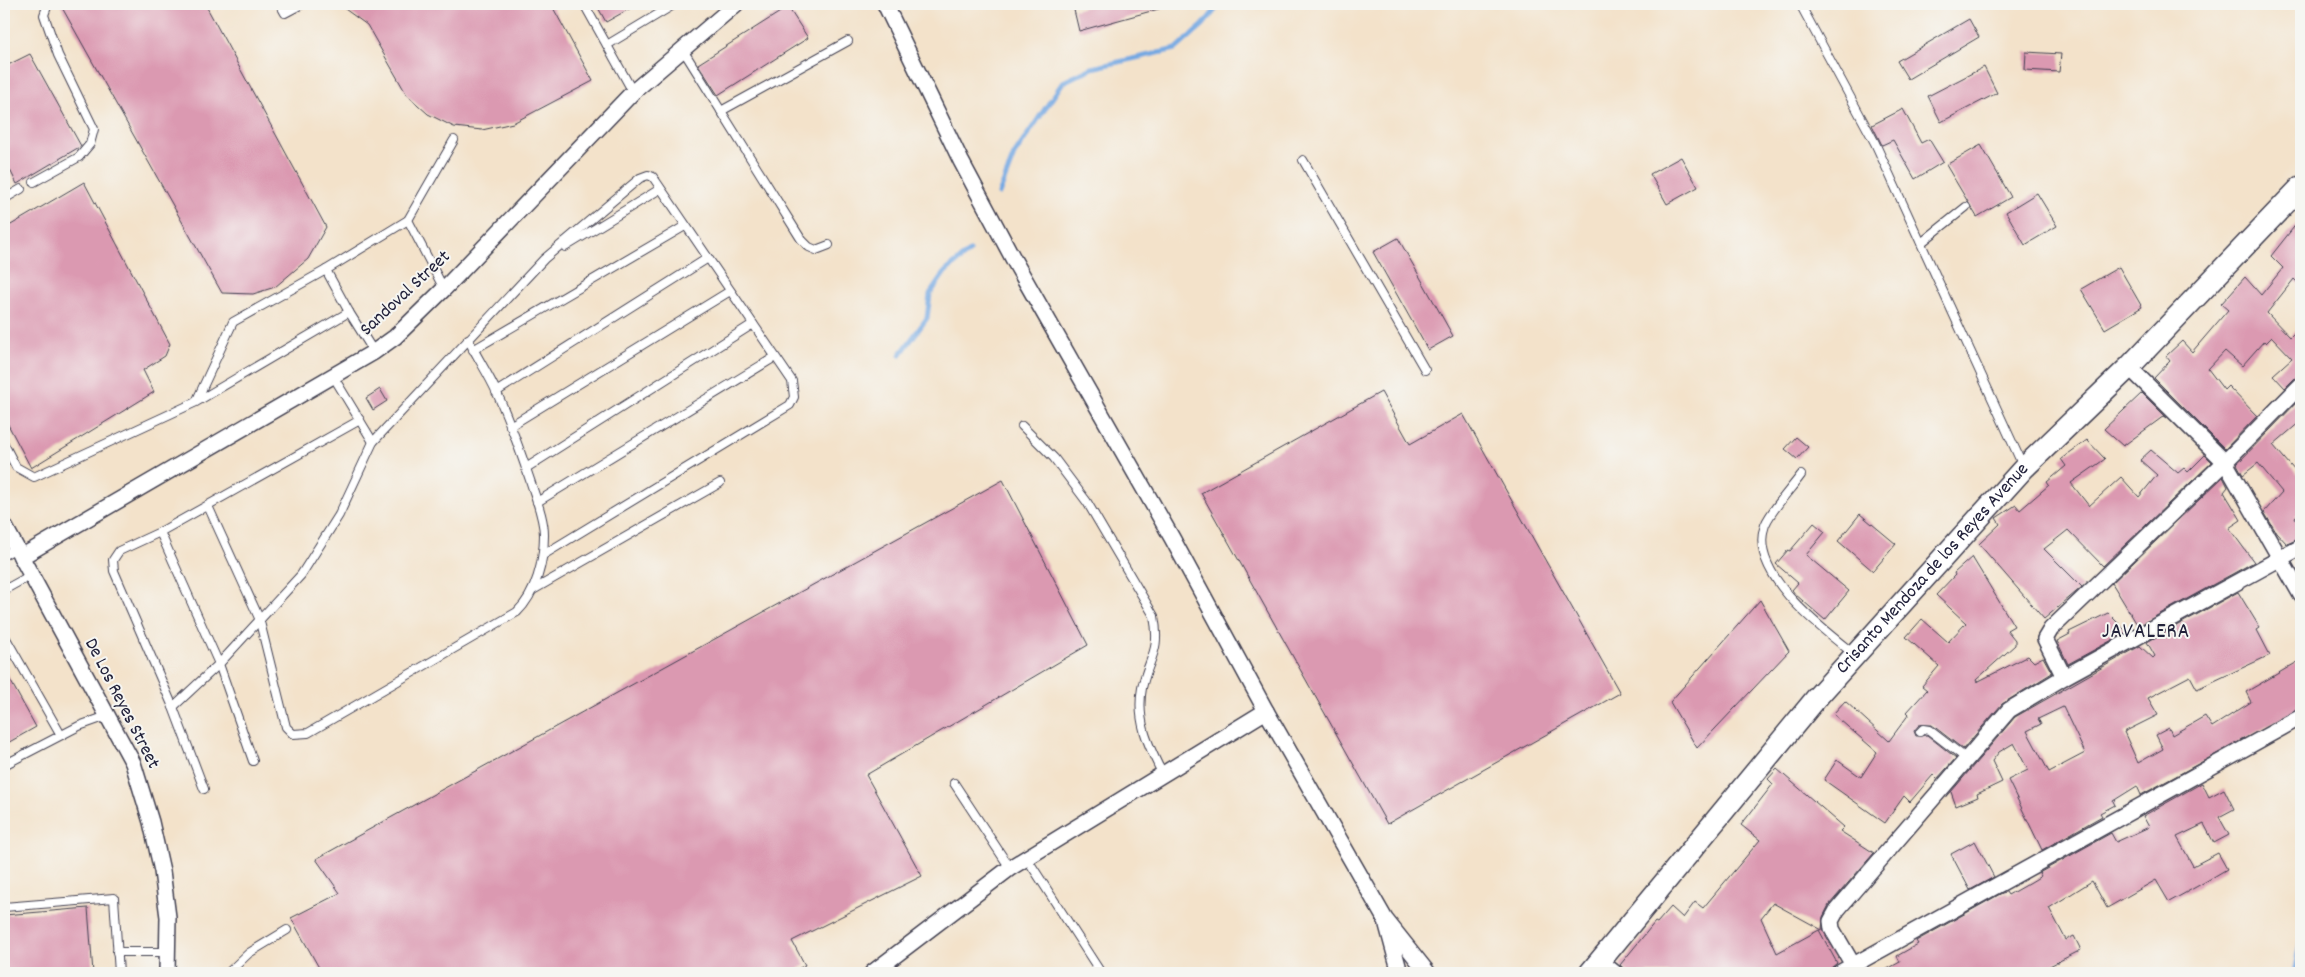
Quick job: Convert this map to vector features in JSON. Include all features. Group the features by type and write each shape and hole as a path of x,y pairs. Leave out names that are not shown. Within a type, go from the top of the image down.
{"main road":[{"name":"Crisanto Mendoza de los Reyes Avenue","path":"1601,969 1819,695 2024,468 2129,367 2301,187"}],"street":[{"name":"Sandoval Street","path":"14,553 334,376 395,337 444,289 633,92 736,4"},
{"path":"884,4 961,161 1007,247 1172,538 1266,711 1385,918 1428,973"},
{"path":"2129,367 2226,462 2301,595"},
{"path":"2064,677 2045,639 2051,629 2226,462 2301,385"},
{"name":"De Los Reyes Street","path":"4,526 14,553 31,575 133,763 151,822 162,871 168,917 167,973"},
{"path":"1853,965 1832,929 1831,922 1837,910 2010,710 2064,677 2301,547"},
{"path":"872,973 1026,857 1266,711"},
{"path":"1839,973 2301,717"},
{"path":"1385,918 1400,973"}],"lane":[{"path":"34,182 79,157 90,144 94,129 58,55 44,15 48,4"},
{"path":"280,4 285,13 302,4"},
{"path":"584,4 633,92"},
{"path":"607,45 675,4"},
{"path":"1800,4 1875,143 2024,468"},
{"path":"722,111 848,41"},
{"path":"683,50 801,239 809,247 816,250 829,245"},
{"path":"196,402 233,322 326,270 408,220 454,140"},
{"path":"1303,160 1425,370"},
{"path":"173,707 219,664 259,618 301,575 338,515 373,442 544,259 640,178 648,175 653,177 795,388 790,406 543,555"},
{"path":"544,259 660,188"},
{"path":"4,199 21,189"},
{"path":"1921,243 1966,207"},
{"path":"408,220 444,289"},
{"path":"473,350 685,226"},
{"path":"496,392 708,258"},
{"path":"326,270 374,352"},
{"path":"510,426 730,291"},
{"path":"4,444 16,467 27,476 34,477 196,402 349,312"},
{"path":"526,468 753,324"},
{"path":"208,506 259,618 286,727 293,734 301,735 317,728 517,612 526,603 533,590 543,555 544,533 537,502 510,426 496,392 468,339"},
{"path":"537,502 775,357"},
{"path":"334,376 373,442"},
{"path":"204,789 113,560 119,552 208,506 360,420"},
{"path":"1022,426 1054,458 1088,502 1154,616 1158,634 1156,652 1142,687 1140,710 1145,739 1162,773"},
{"path":"1801,475 1765,524 1762,539 1765,558 1785,592 1820,628 1856,655"},
{"path":"533,590 720,482"},
{"path":"160,532 219,664 253,761"},
{"path":"4,590 31,575"},
{"path":"4,635 61,735"},
{"path":"4,765 61,735 106,716"},
{"path":"1920,732 1922,729 1929,730 1967,759"},
{"path":"954,783 1010,868"},
{"path":"1026,857 1101,973"},
{"path":"4,907 114,898 119,973"},
{"path":"228,973 249,953 287,930"},
{"path":"117,952 168,952"}],"building":[{"path":"60,4 205,4 326,227 308,259 275,287 253,294 222,293"},
{"path":"338,4 551,4 593,81 513,123 482,130 454,127 428,114 407,95 367,25"},
{"path":"596,4 638,4 606,22"},
{"path":"1097,4 1162,4 1162,8 1079,31 1074,10"},
{"path":"788,7 808,38 718,95 698,64"},
{"path":"1969,19 1979,37 1908,79 1897,61"},
{"path":"2026,52 2061,54 2059,72 2025,70"},
{"path":"30,54 81,146 17,184 4,158 4,67"},
{"path":"1984,67 1997,93 1941,122 1928,96"},
{"path":"1903,109 1921,143 1929,139 1943,162 1915,179 1893,140 1882,145 1872,125"},
{"path":"1981,145 2011,197 1977,217 1946,165"},
{"path":"1681,157 1698,187 1667,204 1650,174"},
{"path":"84,182 170,344 165,356 143,370 154,392 31,468 4,417 4,229"},
{"path":"2037,193 2057,226 2025,245 2006,212"},
{"path":"2301,218 2301,286 2294,279 2267,313 2290,337 2301,326 2301,376 2295,378 2285,388 2273,375 2292,358 2272,337 2266,343 2264,341 2242,366 2225,351 2208,369 2224,390 2228,386 2257,416 2225,449 2154,378 2170,361 2166,356 2182,341 2192,352 2228,310 2221,304 2245,277 2261,295 2283,268 2271,256"},
{"path":"1398,238 1453,336 1428,350 1373,252"},
{"path":"2119,267 2142,307 2105,329 2081,289"},
{"path":"380,389 387,401 373,410 366,398"},
{"path":"1381,392 1410,444 1463,414 1620,693 1387,824 1201,493"},
{"path":"2142,393 2167,418 2164,416 2123,446 2104,429"},
{"path":"2301,398 2301,421 2273,445 2301,478 2301,512 2295,517 2301,528 2301,538 2287,544 2276,532 2264,512 2282,492 2258,463 2243,475 2237,464"},
{"path":"1796,437 1808,447 1797,459 1785,449"},
{"path":"2087,440 2105,459 2071,483 2089,506 2121,477 2139,497 2157,475 2140,460 2151,450 2178,473 2184,468 2188,472 2205,455 2212,462 2103,566 2068,530 2044,549 2082,587 2044,619 1979,544 2000,524 1996,518 2016,505 2020,510 2049,485 2047,482 2066,466 2061,459"},
{"path":"2223,477 2228,487 2224,492 2241,520 2229,528 2254,562 2138,626 2112,583"},
{"path":"1003,480 1088,645 866,775 922,876 792,941 805,965 791,973 322,973 291,918 340,893 316,859"},
{"path":"1860,514 1896,544 1873,571 1838,541"},
{"path":"1814,523 1825,532 1806,555 1849,591 1825,620 1795,594 1792,590 1798,583 1776,564"},
{"path":"1972,557 2014,626 2007,630 2015,640 2015,645 1976,680 1977,682 2028,656 2034,662 2043,657 2052,673 2002,704 1963,749 1932,725 1919,725 1914,731 1916,736 1927,735 1956,758 1937,779 1933,775 1910,802 1904,796 1885,823 1824,780 1837,760 1861,777 1877,752 1833,714 1845,701 1889,741 1909,714 1907,712 1927,690 1922,686 1939,666 1906,637 1922,619 1948,642 1966,623 1936,595 1955,575 1954,573"},
{"path":"2238,592 2260,628 2257,630 2270,655 2197,689 2190,676 2148,698 2158,715 2124,732 2138,763 2163,749 2156,735 2169,728 2172,735 2205,716 2212,727 2251,702 2246,692 2301,660 2301,708 2141,795 2137,786 2113,801 2115,805 2100,813 2102,816 2042,850 2008,780 2028,770 2014,743 1999,752 1992,761 2002,782 1977,794 1978,797 1956,806 1951,792 2015,717 2140,646 2153,658 2155,656 2147,642","holes":["2063,707 2085,753 2049,772 2027,731 2041,724 2038,719"]},
{"path":"1760,600 1789,651 1697,748 1670,702"},
{"path":"2108,613 2127,632 2068,664 2057,641 2070,634 2069,632"},
{"path":"4,669 36,727 4,745"},
{"path":"1777,769 1844,827 1840,831 1874,853 1829,905 1823,917 1822,930 1773,903 1761,918 1777,953 1819,930 1837,963 1831,968 1830,973 1629,973 1620,965 1655,922 1657,923 1671,907 1683,918 1695,902 1703,908 1760,840 1741,825 1773,784 1768,779"},
{"path":"2202,783 2209,797 2224,789 2234,809 2219,817 2229,835 2214,843 2204,824 2177,837 2193,866 2218,853 2227,869 2205,882 2169,902 2156,880 2107,908 2092,881 2049,908 2066,940 2074,936 2081,950 2036,973 1880,973 1900,962 1897,956 1918,944 1916,941 2002,893 2006,892 2008,895 2041,876 2039,873 2111,833 2116,842 2149,827 2143,816"},
{"path":"1975,841 1994,877 1970,890 1951,854"},
{"path":"88,908 93,973 4,973 4,915"}],"waterway":[{"path":"999,194 1014,155 1063,82 1092,68 1176,49 1203,25 1220,4"},
{"path":"900,355 927,318 930,294 945,272 970,251"},
{"path":"2294,973 2301,939"}],"district":[{"name":"JAVALERA","path":"2146,633"}]}
